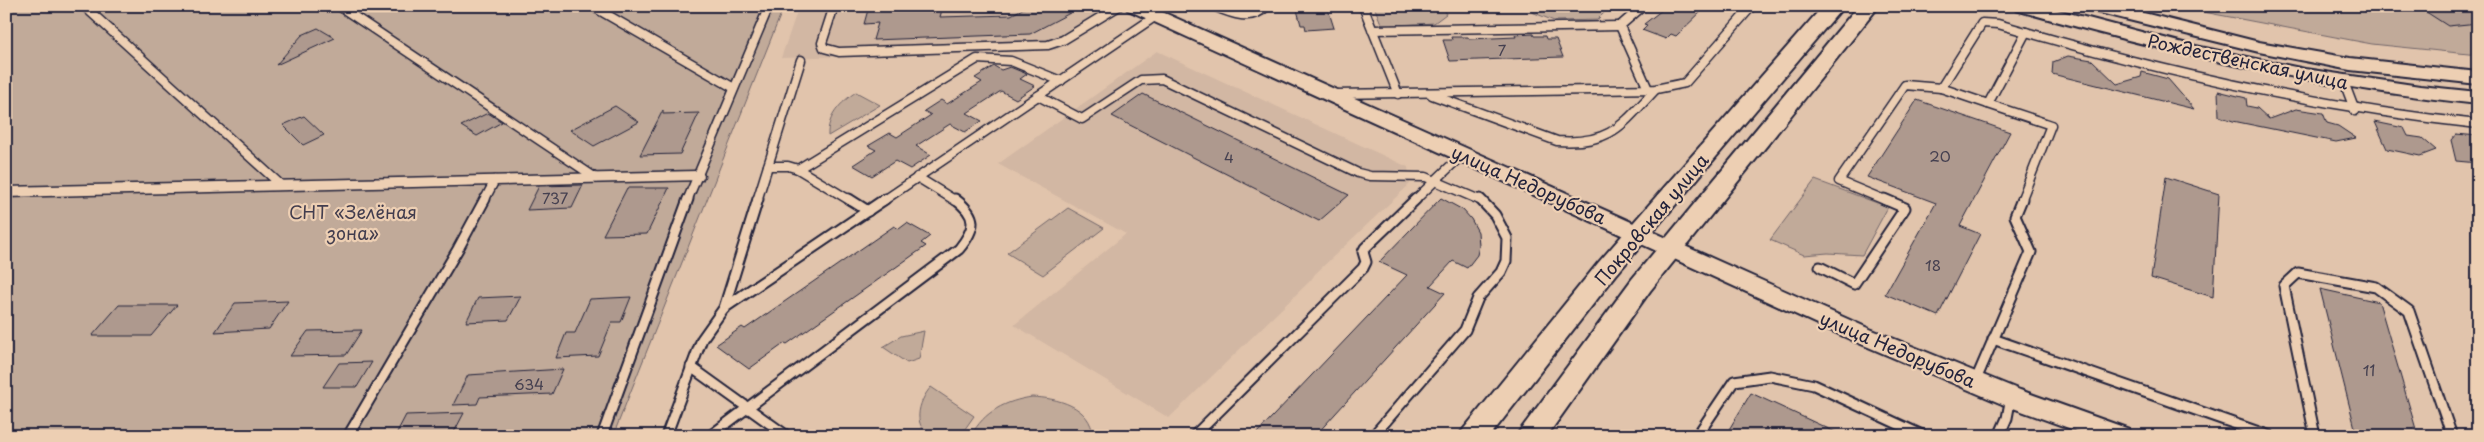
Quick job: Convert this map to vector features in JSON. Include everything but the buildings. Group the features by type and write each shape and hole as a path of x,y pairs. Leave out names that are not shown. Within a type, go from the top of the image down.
{"main road":[{"name":"Покровская улица","path":"1473,436 1607,269 1834,6"},
{"name":"Покровская улица","path":"1531,436 1641,285 1869,6"}],"street":[{"name":"улица Недорубова","path":"1134,6 1862,335 2011,397 2120,436"},
{"name":"Рождественская улица","path":"2022,6 2090,26 2260,66 2344,82 2478,98"},
{"path":"2094,6 2268,48 2350,64 2478,78"},
{"path":"6,192 696,176"}],"lane":[{"path":"84,6 281,185"},
{"path":"339,6 596,178"},
{"path":"592,6 734,88"},
{"path":"602,436 696,176 769,6"},
{"path":"834,6 822,43 824,48 839,52 1048,45 1063,40 1119,6"},
{"path":"1213,6 1238,17 1259,14 1267,6"},
{"path":"1363,6 1398,94"},
{"path":"1372,30 1620,26 1642,6"},
{"path":"1328,94 1652,89 1685,83 1752,6"},
{"path":"666,436 704,334 724,308 1156,16"},
{"path":"1941,88 1982,23 1998,24 2114,58 2355,111 2478,124"},
{"path":"1620,26 1652,89"},
{"path":"1988,104 2026,32"},
{"path":"798,169 977,59 995,58 1020,61 1061,81"},
{"path":"724,308 801,60"},
{"path":"1038,96 1082,119 1141,80 1162,79 1358,173 1374,176 1426,177 1480,199 1489,208 1507,238 1506,261 1501,272 1478,298 1465,330 1373,436"},
{"path":"2344,82 2355,111"},
{"path":"1820,267 1854,284 1904,208 1839,180 1906,85 1941,88 2051,125 2015,216 2030,252 1975,382"},
{"path":"1427,93 1557,141 1576,144 1589,143 1607,137 1652,89"},
{"path":"1194,436 1364,268 1366,262 1363,252 1365,248 1463,154"},
{"path":"768,166 788,166 798,169 868,211"},
{"path":"710,436 948,260 967,243 973,225 966,207 959,200 918,178"},
{"path":"348,436 458,249 495,180"},
{"path":"2315,436 2284,286 2298,272 2376,287 2410,311 2452,436"},
{"path":"1993,339 2270,436"},
{"path":"692,367 787,436"},
{"path":"1697,436 1734,381 1770,376 1814,385 1924,436"},
{"path":"1999,436 2007,418 2011,397"}],"shaded area":[{"path":"799,6 1082,6 1108,18 1056,50 781,58"},
{"path":"1157,51 1408,167 1410,184 1315,274 1169,418 1014,325 1126,234 998,164"}],"green space":[{"name":"СНТ «Зелёная зона»","path":"6,6 784,6 613,436 6,436"},
{"path":"1374,6 1444,6 1446,14 1434,23 1382,26"},
{"path":"1538,6 1611,6 1597,20 1554,21 1532,12"},
{"path":"2172,6 2478,6 2478,55 2372,44"},
{"path":"856,92 880,105 828,136 832,116 845,100"},
{"path":"1815,180 1888,207 1862,255 1828,253 1804,255 1770,240"},
{"path":"1068,208 1104,228 1043,275 1007,253"},
{"path":"924,331 919,359 907,363 883,347 901,336"},
{"path":"931,387 974,416 960,436 936,436 922,428 919,415 920,407"},
{"path":"1032,397 1052,399 1079,411 1086,417 1091,426 1093,436 971,436 976,427 989,414 1013,401"}]}
